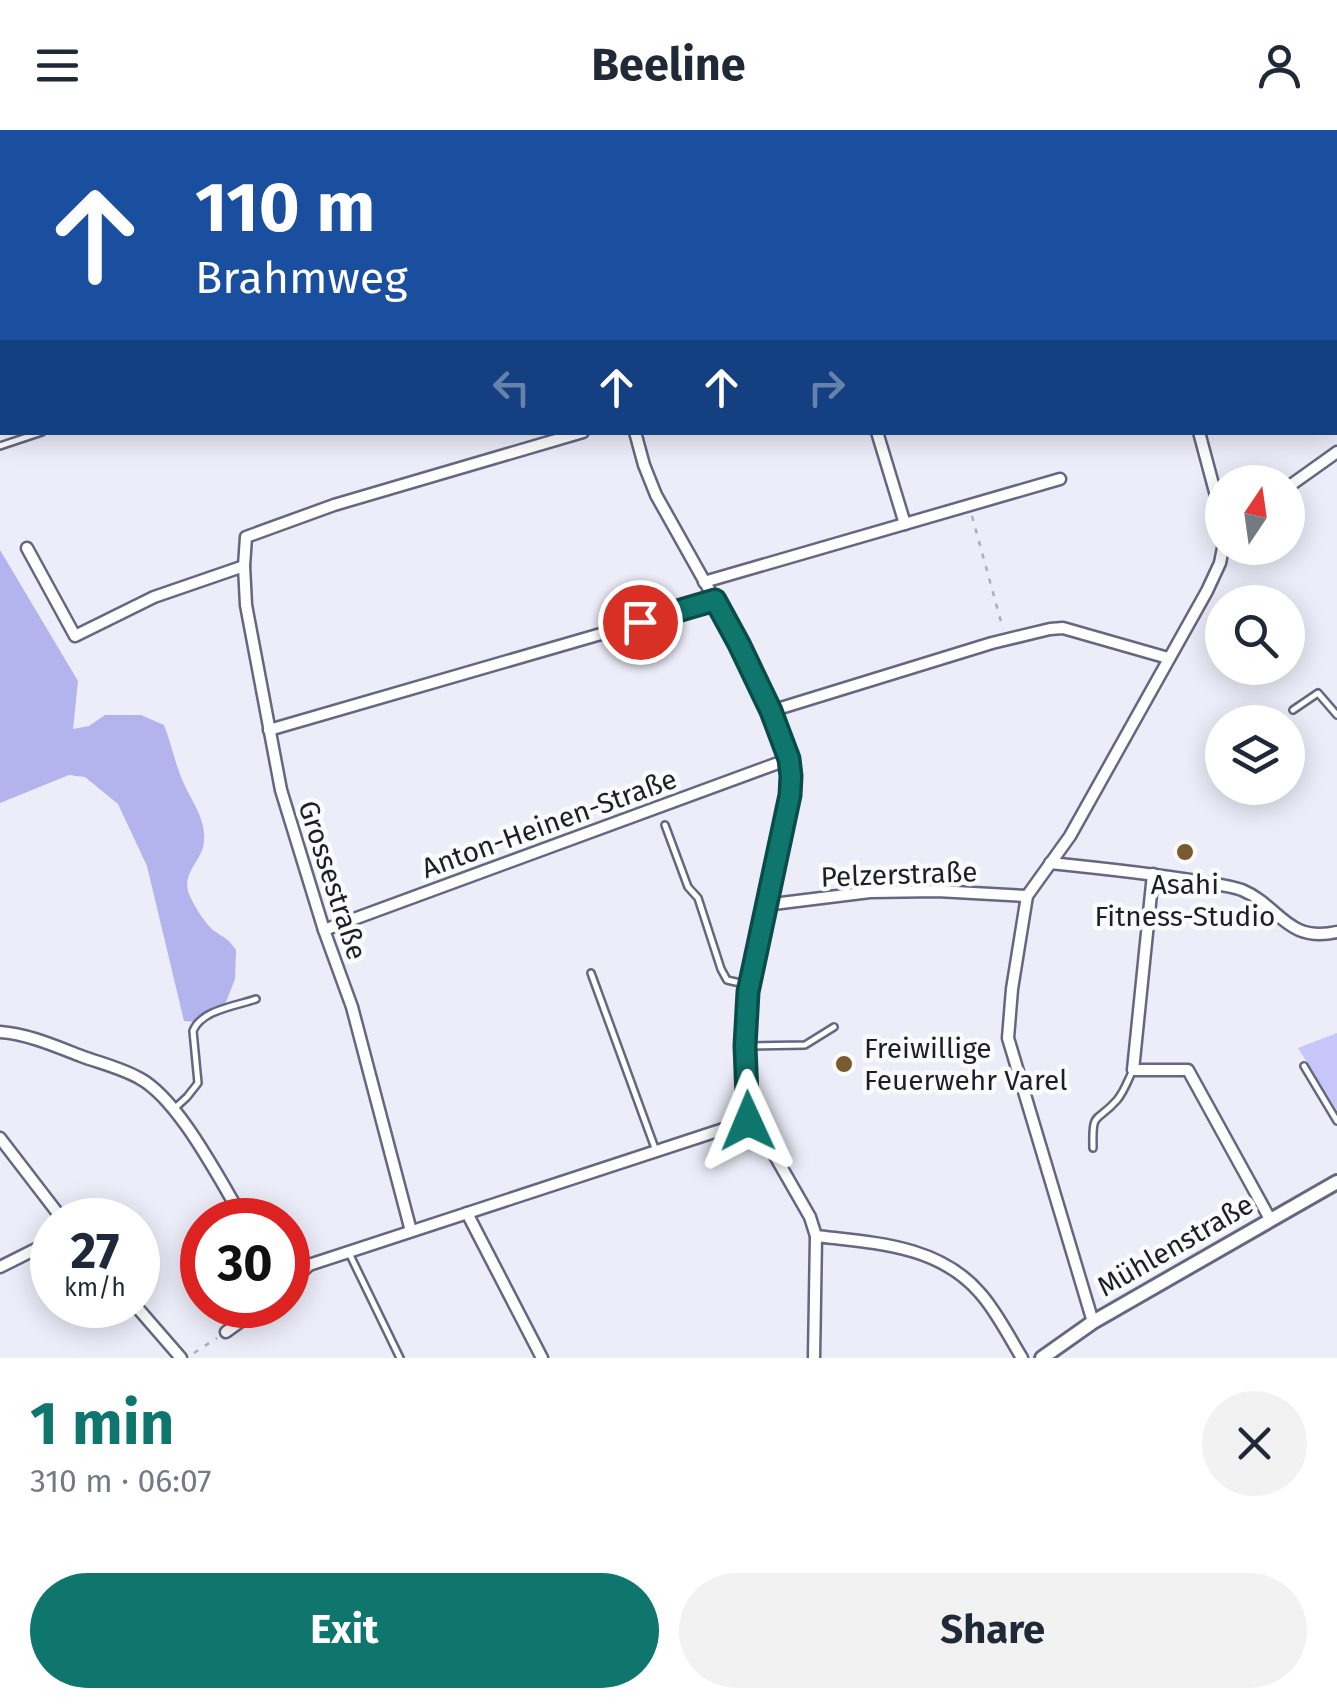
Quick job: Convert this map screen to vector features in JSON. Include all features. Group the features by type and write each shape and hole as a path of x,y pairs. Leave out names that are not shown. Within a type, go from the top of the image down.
{"street":[{"name":"Grossestraße","path":"410,1231 352,1007 288,818 246,605 246,537 334,505 573,435"},
{"path":"636,435 650,481 739,644 789,759 790,795 749,985 745,1046 748,1121 771,1149 810,1217 816,1236 814,1358"},
{"path":"877,435 904,524"},
{"path":"1200,435 1208,465"},
{"path":"1305,475 1337,452"},
{"path":"704,582 1060,479"},
{"path":"27,548 75,636 154,597 244,566"},
{"path":"1093,1322 1008,1038 1027,896 1070,836 1219,565"},
{"path":"269,730 715,600"},
{"path":"771,711 1050,629 1063,628 1168,658"},
{"name":"Anton-Heinen-Straße","path":"324,930 789,759"},
{"path":"1050,863 1152,874 1242,890 1294,930 1324,935 1337,932"},
{"path":"1152,874 1132,1070 1188,1070 1270,1219"},
{"name":"Pelzerstraße","path":"765,905 870,892 1027,896"},
{"path":"0,1032 14,1033 142,1079 196,1142 230,1198"},
{"path":"310,1265 748,1121"},
{"path":"0,1138 46,1198"},
{"name":"Mühlenstraße","path":"1042,1358 1059,1353 1093,1322 1337,1182"},
{"path":"467,1213 542,1358"},
{"path":"816,1236 905,1248 949,1266 983,1295 1022,1358"},
{"path":"0,1267 30,1252"},
{"path":"154,1328 177,1356"},
{"path":"226,1332 231,1328"}],"lane":[{"path":"8,435 10,442"},
{"path":"0,446 32,435"},
{"path":"1300,705 1318,693 1337,716"},
{"path":"665,825 688,886 698,898 721,970 727,980 749,985"},
{"path":"592,973 656,1150"},
{"path":"172,1110 198,1083 195,1024 206,1016 256,999"},
{"path":"745,1046 806,1045 834,1028"},
{"path":"1304,1066 1337,1121"},
{"path":"1093,1148 1096,1118 1120,1096 1132,1070"},
{"path":"348,1252 400,1358"}],"path":[{"path":"969,505 1006,640"},
{"path":"177,1356 226,1332"}],"shaded area":[{"path":"0,550 78,681 73,729 89,726 105,715 141,715 164,725 204,832 203,848 188,877 188,891 206,922 236,950 235,979 224,1007 197,1022 184,1021 147,866 118,804 85,777 69,775 0,803"},
{"path":"1337,1033 1337,1110 1298,1048"}],"place":[{"name":"Asahi Fitness-Studio","path":"1185,852"},
{"name":"Freiwillige Feuerwehr Varel","path":"844,1064"}],"route":[{"path":"640,622 715,600 771,711 789,759 790,795 748,992 748,1121"}]}
